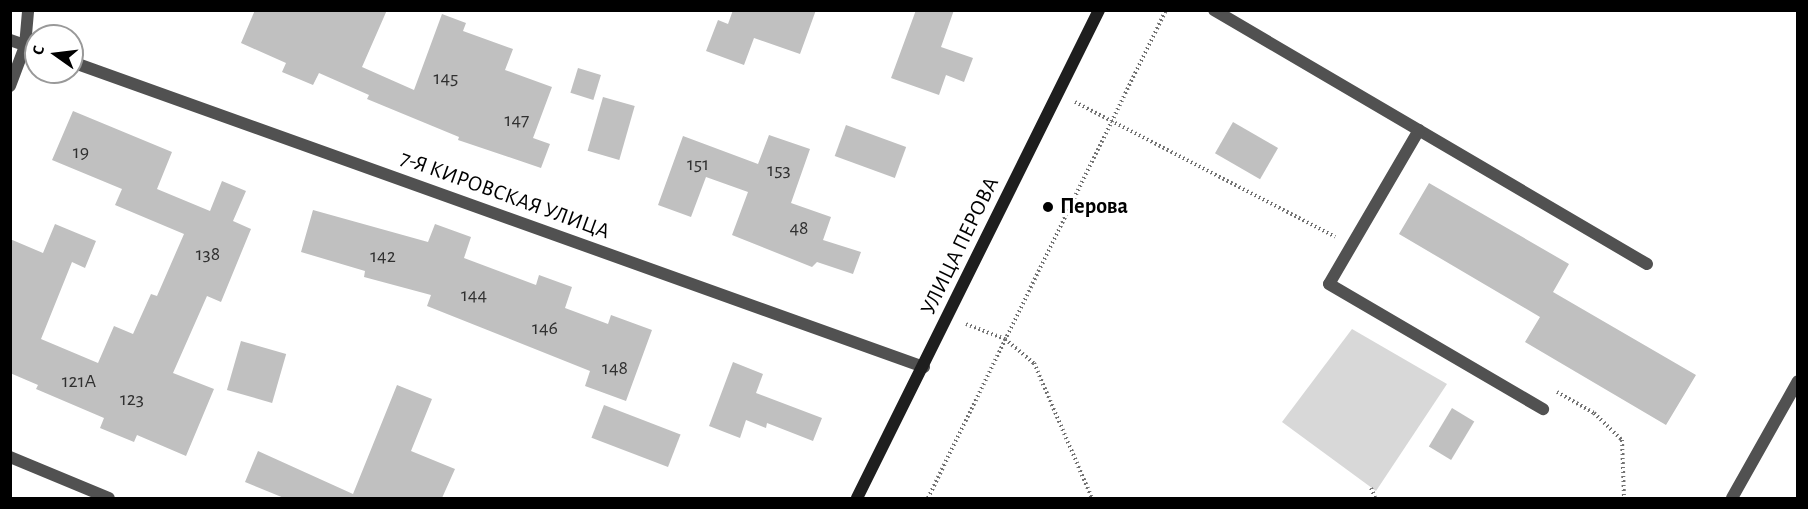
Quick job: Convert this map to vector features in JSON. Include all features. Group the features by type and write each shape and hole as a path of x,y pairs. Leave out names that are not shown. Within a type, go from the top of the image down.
{"street":[{"name":"УЛИЦА ПЕРОВА","path":"857,498 924,367 1099,10"},
{"path":"1214,10 1647,264"},
{"path":"10,86 24,60"},
{"name":"7-Я КИРОВСКАЯ УЛИЦА","path":"84,66 924,367"},
{"path":"1419,130 1329,284 1543,409"},
{"path":"1732,498 1797,381"},
{"path":"10,457 109,498"}],"path":[{"path":"928,498 1166,10"},
{"path":"1059,94 1352,245"},
{"path":"948,318 1005,339 1034,363 1092,498"},
{"path":"1551,388 1594,413 1622,440 1624,498"},
{"path":"1371,488 1375,498"}],"shaded area":[{"path":"1352,329 1447,384 1376,491 1282,422"}],"building":[{"path":"255,10 387,10 362,67 414,90 442,14 466,23 463,31 513,49 505,70 552,87 533,138 550,144 541,168 458,140 459,137 367,99 369,95 319,73 313,85 282,72 286,63 241,43"},
{"path":"733,10 816,10 800,54 754,38 744,65 706,51 718,20 728,24"},
{"path":"916,10 954,10 941,47 973,58 964,82 946,75 939,95 891,78"},
{"path":"578,68 601,75 593,100 570,93"},
{"path":"603,97 635,106 619,160 588,151"},
{"path":"73,111 172,152 157,189 210,211 222,181 246,191 233,221 251,229 221,302 207,296 173,373 214,389 186,456 137,435 134,442 100,428 104,418 36,389 38,385 10,373 10,239 43,253 55,224 96,241 85,268 72,262 41,339 98,363 114,326 133,334 151,294 157,296 184,234 115,205 122,189 52,160"},
{"path":"1233,122 1278,148 1260,179 1215,153"},
{"path":"846,125 906,147 895,178 835,156"},
{"path":"769,135 810,149 791,203 831,217 823,240 861,252 853,274 817,262 812,267 732,235 748,192 706,177 691,217 658,205 683,136 758,164"},
{"path":"1429,183 1569,264 1553,292 1696,375 1666,425 1525,342 1540,317 1399,234"},
{"path":"313,210 428,242 435,224 471,237 464,258 536,285 539,275 572,287 565,308 608,324 611,315 652,330 626,401 585,386 590,371 427,306 431,295 364,277 365,271 301,252"},
{"path":"241,341 286,354 272,403 227,390"},
{"path":"733,362 763,374 756,393 822,418 813,441 767,423 766,428 746,420 740,438 709,426"},
{"path":"397,385 432,399 411,451 455,469 442,498 284,498 245,482 258,451 353,494"},
{"path":"604,405 681,434 668,467 591,438"},
{"path":"1452,408 1474,421 1451,460 1429,447"}],"place":[{"name":"Перова","path":"1048,207"}]}
